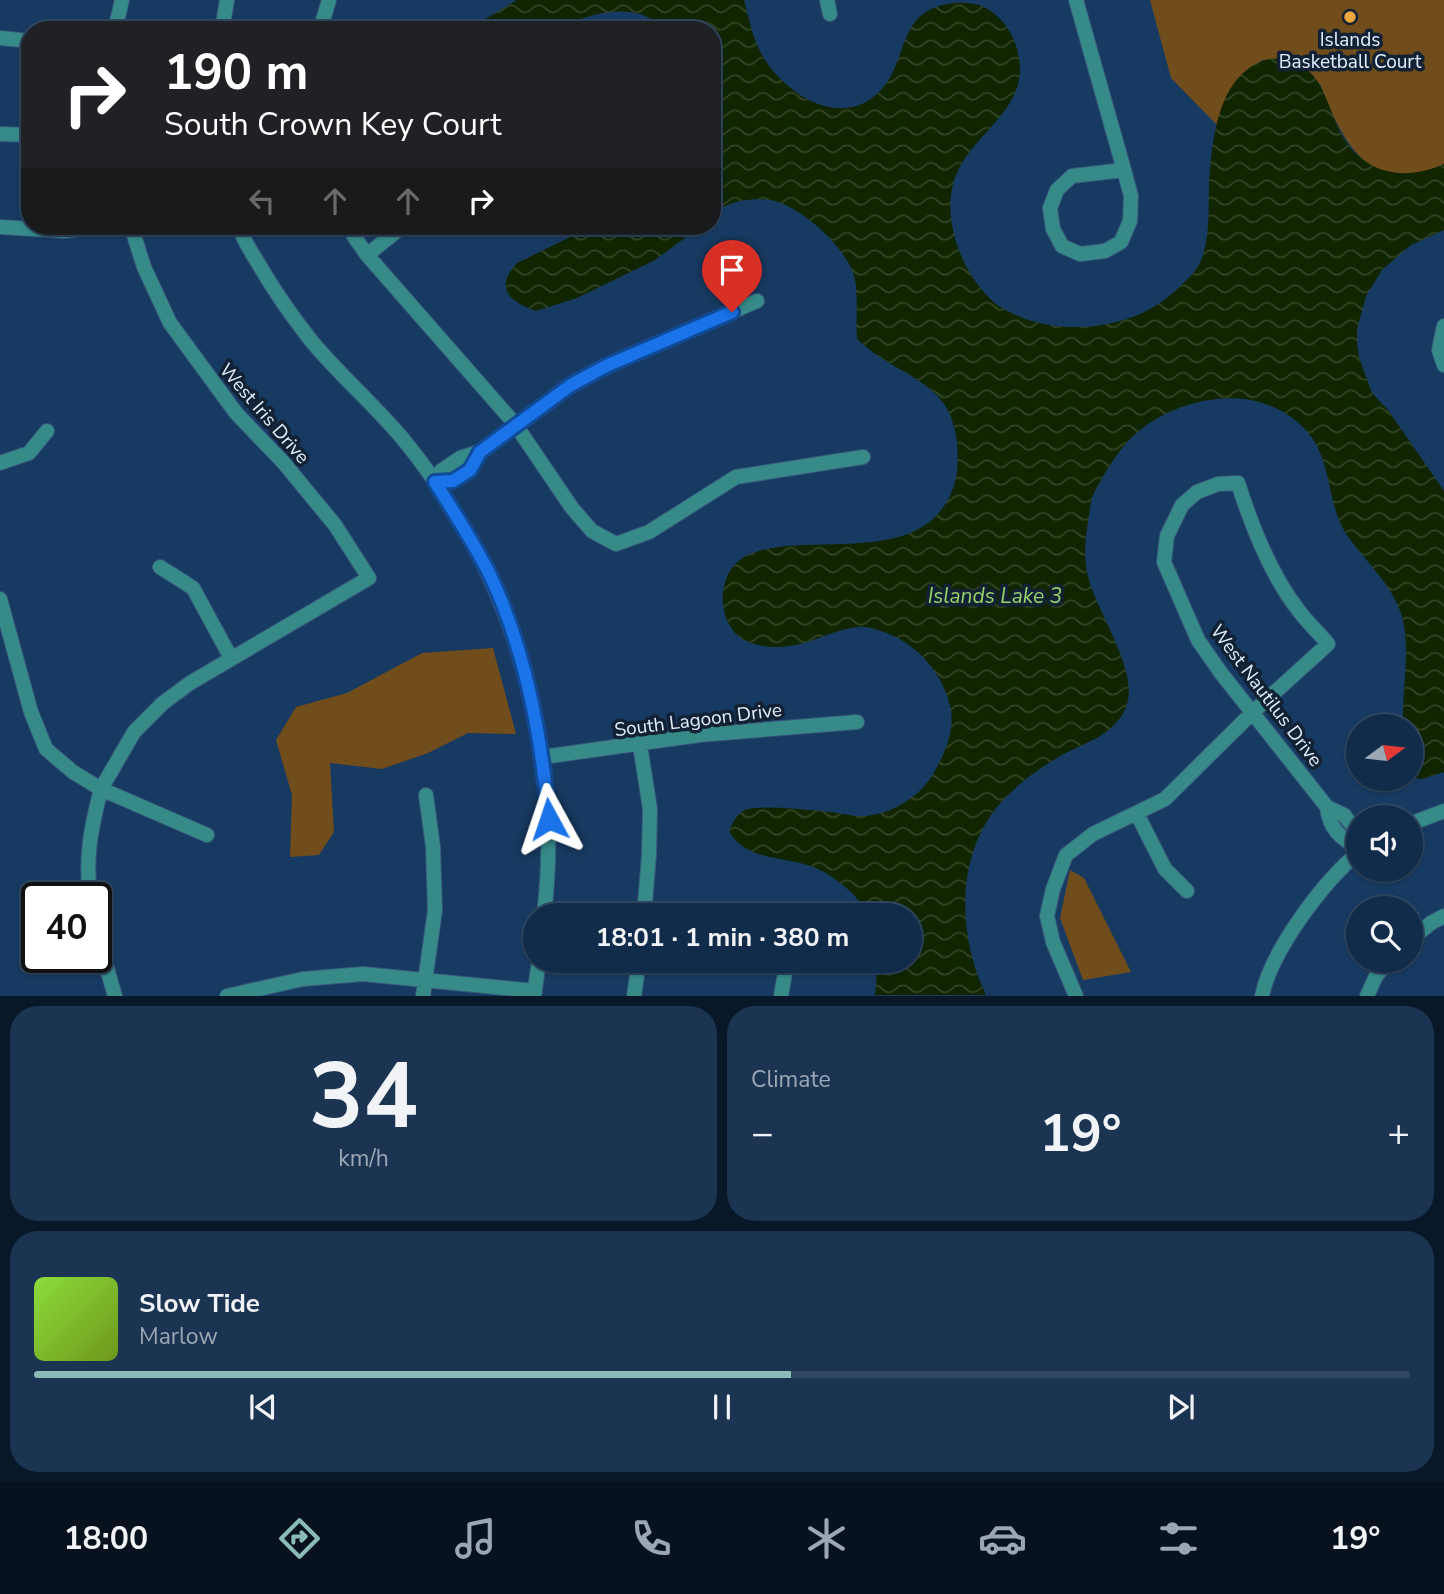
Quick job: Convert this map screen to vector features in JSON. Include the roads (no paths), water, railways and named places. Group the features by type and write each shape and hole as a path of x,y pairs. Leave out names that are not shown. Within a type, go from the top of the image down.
{"street":[{"path":"117,21 121,0"},
{"path":"224,21 228,0"},
{"path":"323,21 329,0"},
{"path":"1076,0 1124,170 1131,196 1130,221 1121,242 1105,251 1080,254 1062,246 1053,229 1050,208 1058,190 1072,176 1124,170"},
{"path":"0,38 21,40"},
{"path":"0,134 21,135"},
{"path":"0,227 21,228"},
{"name":"West Iris Drive","path":"134,235 144,267 170,323 236,413 283,462 335,525 369,578 231,658"},
{"path":"242,235 270,285 310,339 403,439 435,482 490,575 534,704 543,757 549,819 545,903"},
{"path":"353,235 367,256 515,424 572,508 592,531 616,544 649,532 736,477 863,457"},
{"path":"367,256 392,235"},
{"path":"435,482 453,481 470,470 480,452 571,385 606,366 757,301"},
{"path":"1443,328 1439,350 1444,365"},
{"path":"0,463 29,453 47,431"},
{"name":"West Nautilus Drive","path":"1253,712 1328,644 1298,611 1279,580 1246,509 1238,483 1218,484 1197,492 1182,505 1167,536 1164,562 1198,640 1221,673 1327,807 1346,818"},
{"path":"89,882 90,832 101,789 134,732 163,703 231,658 193,588 160,568"},
{"path":"0,598 31,712 46,749 73,772 101,789 207,835"},
{"path":"1076,996 1053,942 1047,916 1066,855 1093,834 1165,799 1253,712"},
{"name":"South Lagoon Drive","path":"543,757 699,735 857,722"},
{"path":"640,745 650,809 645,903"},
{"path":"423,996 435,910 433,847 426,795"},
{"name":"West Nautilus Drive","path":"1327,807 1329,822 1346,842"},
{"path":"1423,819 1444,811"},
{"path":"1137,814 1165,869 1187,891"},
{"path":"1262,996 1281,950 1302,914 1346,864"},
{"path":"1423,929 1444,916"},
{"path":"108,973 115,996"},
{"path":"227,996 303,979 363,974 535,993 538,973"},
{"path":"635,996 638,973"},
{"path":"781,996 785,973"},
{"path":"1367,996 1379,973"}],"water":[{"name":"Islands Lake 3","path":"517,0 744,0 761,53 784,82 815,103 832,108 849,108 866,102 881,90 892,74 910,30 928,11 945,4 962,3 979,5 990,10 1004,23 1013,38 1020,62 1018,83 1011,101 1000,117 961,165 953,184 951,221 962,257 986,295 1002,308 1045,324 1069,327 1117,322 1160,303 1193,273 1205,249 1207,238 1210,169 1219,115 1234,83 1245,71 1263,61 1287,60 1309,71 1322,90 1342,135 1362,159 1373,166 1386,171 1414,173 1444,164 1444,230 1411,245 1382,270 1366,296 1357,329 1357,343 1359,357 1372,393 1388,410 1444,491 1444,772 1423,779 1423,714 1403,714 1406,646 1403,620 1386,585 1345,532 1335,508 1322,457 1309,434 1292,418 1272,406 1251,400 1206,400 1184,406 1163,415 1136,433 1115,457 1093,496 1090,507 1086,565 1094,594 1123,661 1129,693 1126,707 1105,733 1057,758 1021,783 1005,798 979,835 971,857 965,904 967,928 977,974 986,995 875,995 877,973 922,973 922,903 860,903 852,893 826,873 805,864 756,853 736,841 729,831 739,814 752,808 790,808 861,816 887,811 907,801 931,777 946,747 952,718 948,697 936,673 918,652 896,637 874,629 846,629 786,647 745,641 728,622 723,605 724,587 730,571 745,556 768,549 888,540 915,531 937,515 950,495 957,472 957,446 952,420 944,404 930,389 882,359 857,339 857,294 852,270 831,239 799,213 778,202 744,200 721,208 721,21 655,21 640,14 621,11 588,16 576,21 482,21"},
{"path":"575,235 689,235 655,260 577,298 536,311 519,303 508,293 506,280 517,263"}],"place":[{"name":"Islands Basketball Court","path":"1350,17"}]}
